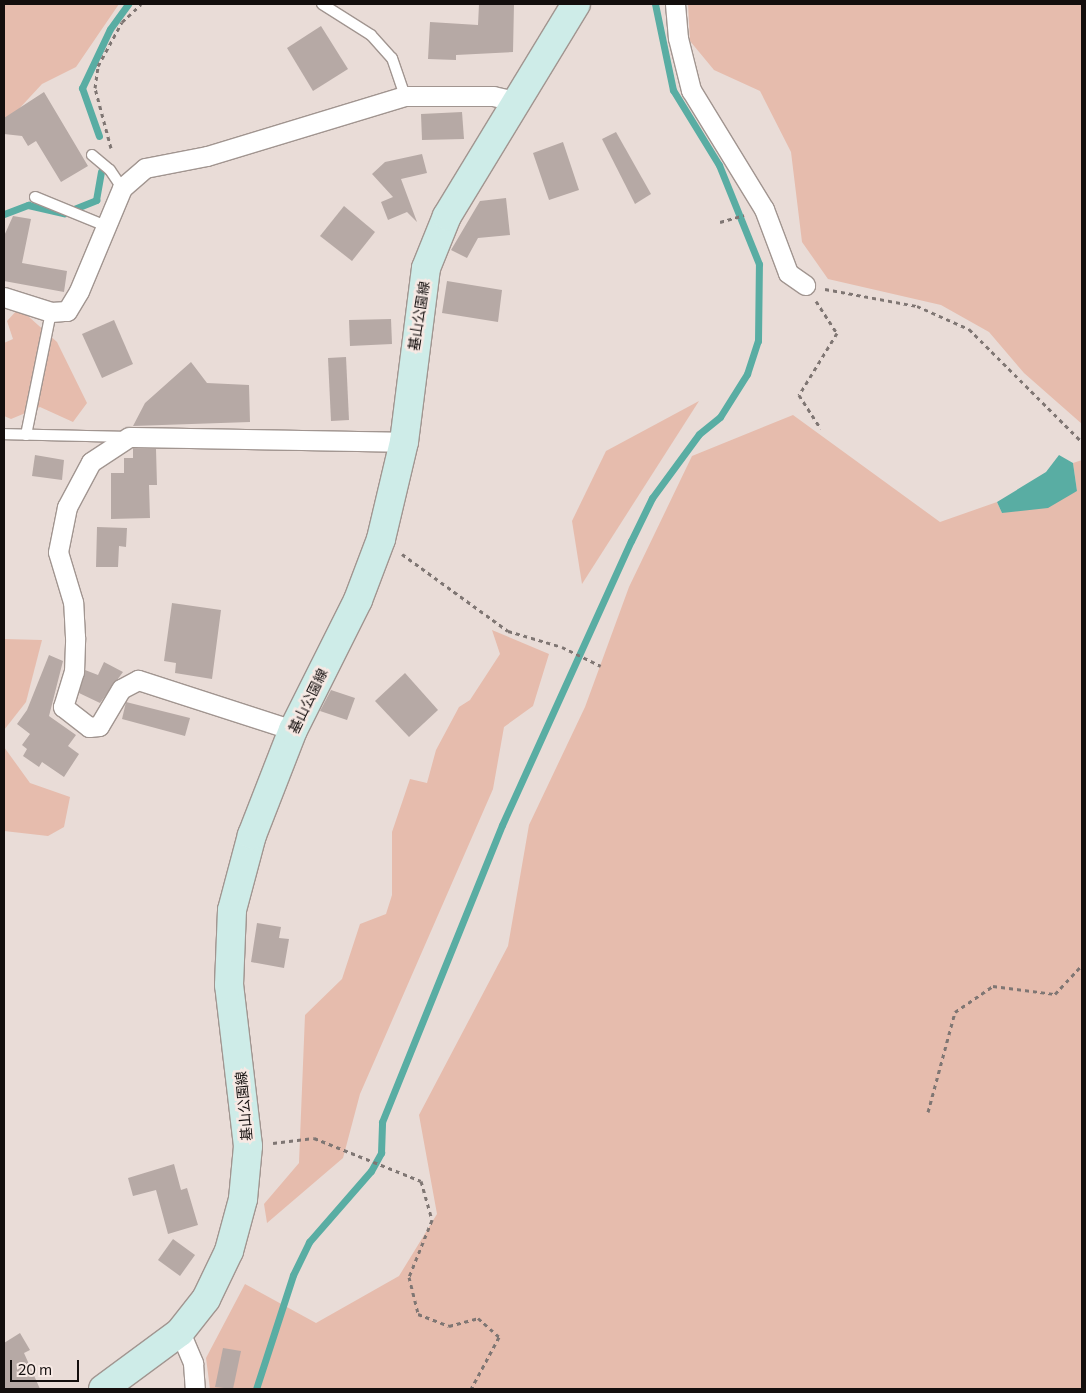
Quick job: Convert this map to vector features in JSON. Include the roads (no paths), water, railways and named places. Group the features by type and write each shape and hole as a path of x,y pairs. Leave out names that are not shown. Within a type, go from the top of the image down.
{"main road":[{"name":"基山公園線","path":"103,1389 180,1332 206,1299 229,1251 243,1200 248,1146 229,985 232,910 252,835 294,730 358,600 381,539 404,442 426,268 447,216 519,102 576,4"}],"street":[{"path":"675,4 678,38 692,90 764,210 788,273 805,285"},
{"path":"4,297 51,312 67,311 108,227 122,188 145,168 207,156 405,96 493,96 519,102"},
{"path":"294,730 138,680 121,689 99,726 90,728 63,707 74,672 75,637 73,602 58,552 66,507 91,462 129,437 404,442"},
{"path":"180,1332 193,1363 195,1389"}],"lane":[{"path":"322,4 372,35 392,58 405,96"},
{"path":"92,155 110,170 122,188"},
{"path":"35,196 108,227"},
{"path":"26,435 51,312"},
{"path":"4,434 129,437"}],"water":[{"path":"1059,455 1073,463 1077,491 1048,508 1002,513 997,502 1046,472"}],"waterway":[{"path":"99,136 82,88 110,29 128,4"},
{"path":"256,1389 293,1275 309,1242 371,1171 381,1153 382,1122 502,825 631,541 652,498 699,434 720,417 747,374 758,341 759,264 719,165 673,90 655,4"},
{"path":"4,214 28,205 64,213 96,200 101,171"}]}
